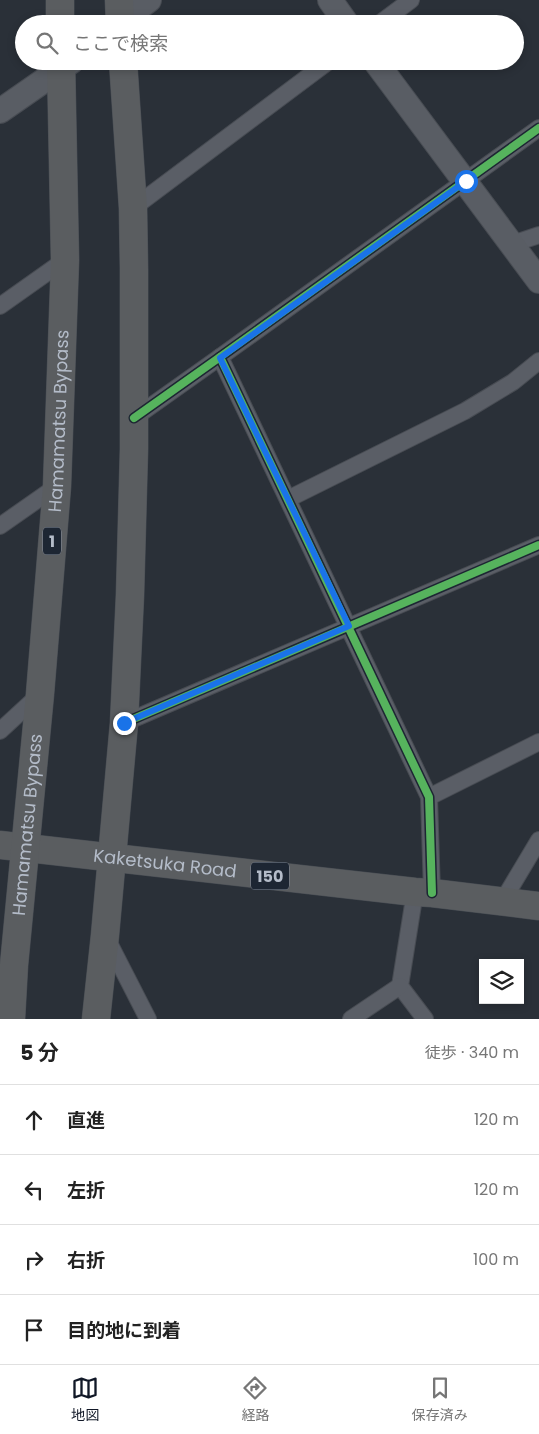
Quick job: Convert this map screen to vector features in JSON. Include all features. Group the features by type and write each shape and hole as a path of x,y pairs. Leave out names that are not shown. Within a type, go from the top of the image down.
{"highway":[{"path":"60,0 60,15"},
{"name":"Hamamatsu Bypass","path":"11,1019 7,968 13,847 40,694 57,486 65,260 65,70"},
{"path":"96,1019 106,934 124,723 130,595 134,418 133,208 124,70"},
{"name":"Kaketsuka Road","path":"13,847 539,906"}],"street":[{"path":"123,15 149,0"},
{"path":"330,0 341,15"},
{"path":"392,15 411,0"},
{"path":"0,111 57,70"},
{"path":"133,208 317,70"},
{"path":"383,70 539,281"},
{"path":"134,418 539,128"},
{"path":"512,244 539,235"},
{"path":"0,306 65,260"},
{"path":"220,358 429,797 424,893 400,986 351,1019"},
{"path":"288,499 465,411 513,382 539,361"},
{"path":"0,526 57,486"},
{"path":"124,723 539,545"},
{"path":"0,731 40,694"},
{"path":"429,797 539,742"},
{"path":"502,902 539,840"},
{"path":"106,934 148,1019"},
{"path":"400,986 426,1019"}],"cycle path":[{"path":"134,418 539,128"},
{"path":"220,357 429,797 432,893"},
{"path":"124,723 539,545"}],"route":[{"path":"124,723 349,626 220,358 466,181"}]}
